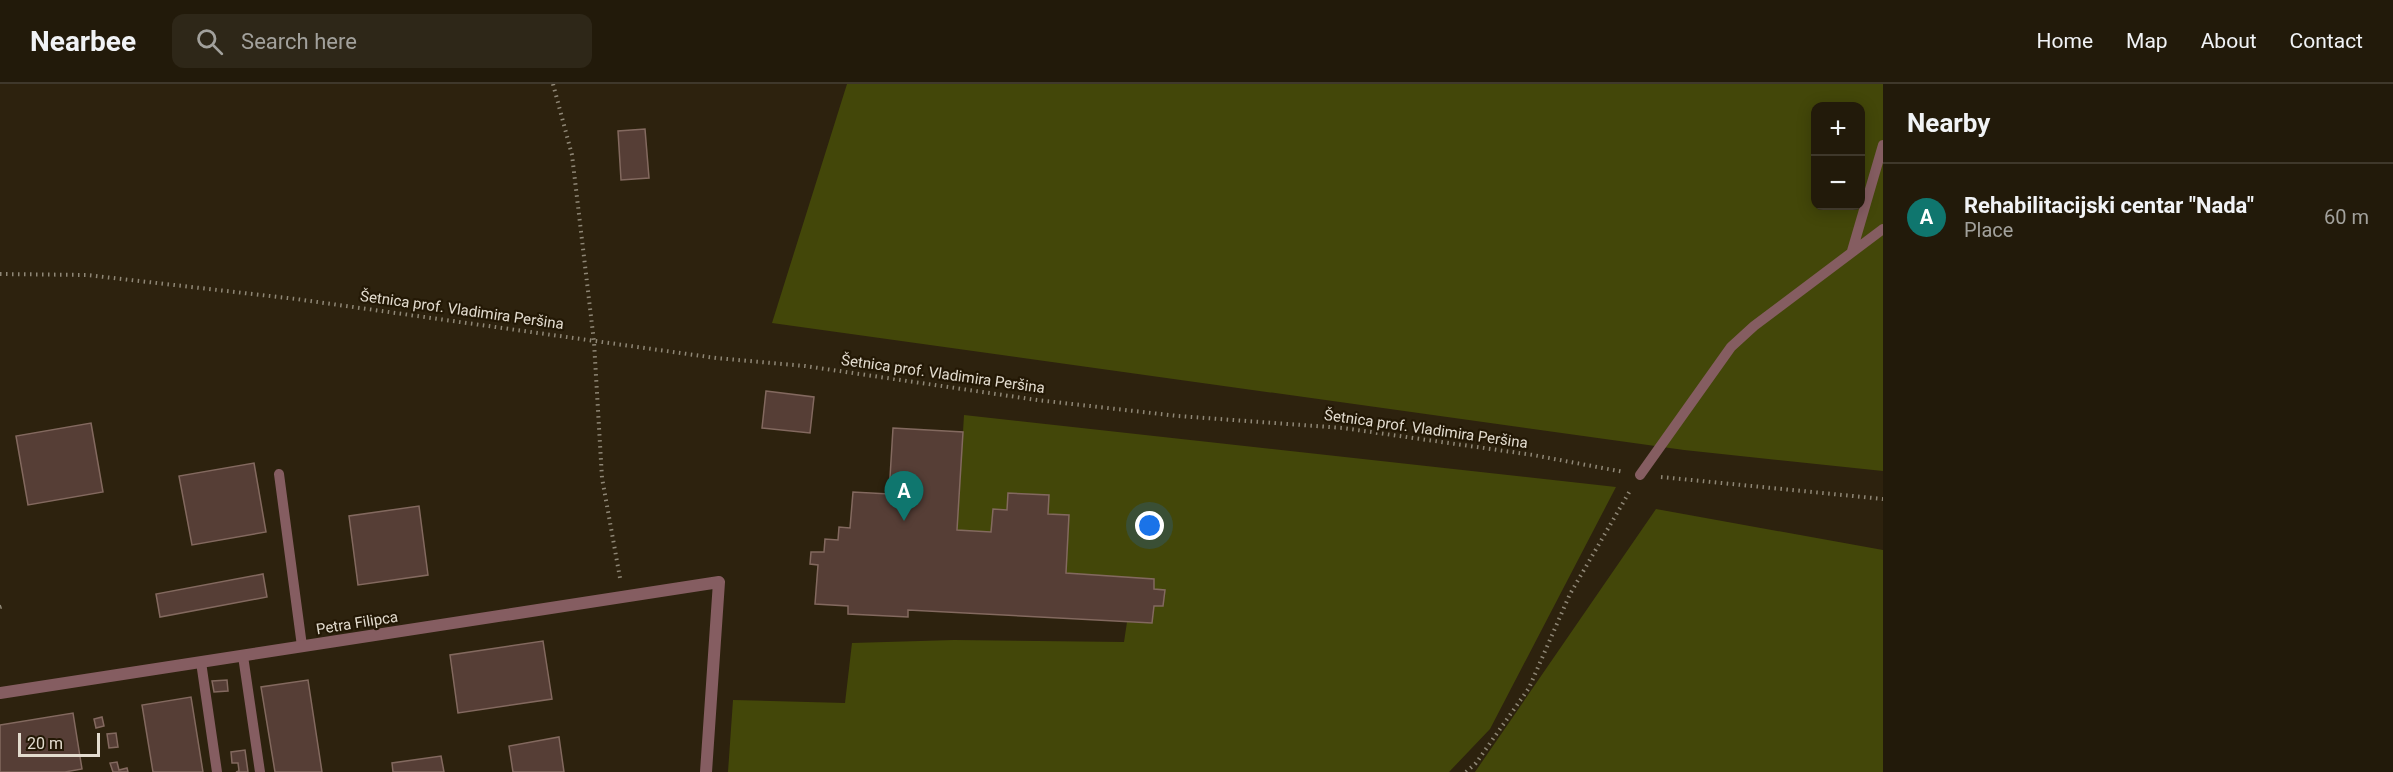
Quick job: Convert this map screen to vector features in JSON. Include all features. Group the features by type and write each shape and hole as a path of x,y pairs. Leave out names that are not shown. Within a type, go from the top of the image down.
{"street":[{"name":"Petra Filipca","path":"0,693 719,582 706,772"}],"lane":[{"path":"1852,251 1883,145"},
{"path":"1640,474 1731,347 1754,326 1883,229"},
{"path":"279,474 303,646"},
{"path":"243,656 260,772"},
{"path":"201,662 217,772"}],"path":[{"path":"553,84 572,155 594,342 602,478 623,596"},
{"name":"Šetnica prof. Vladimira Peršina","path":"0,274 87,276 273,296 426,316 594,342 716,358 805,366 1037,400 1178,416 1343,428 1533,455 1640,474 1883,500"},
{"path":"1466,772 1476,763 1529,688 1570,594 1640,474"}],"shaded area":[{"path":"847,84 1883,84 1883,471 1684,450 772,323"},
{"path":"964,415 1616,487 1490,729 1449,772 728,772 733,700 845,703 852,643 954,640 1124,642 1127,622 1152,623 1154,606 1163,606 1165,590 1154,589 1154,579 1066,573 1069,515 1048,514 1049,495 1008,493 1007,510 993,509 991,532 957,530"},
{"path":"1656,509 1883,550 1883,772 1475,772"}],"building":[{"path":"645,129 649,178 621,180 618,131"},
{"path":"766,391 814,397 810,433 762,428"},
{"path":"91,423 103,492 28,505 16,436"},
{"path":"893,428 963,432 957,530 991,532 993,509 1007,510 1008,493 1049,495 1048,514 1069,515 1066,573 1154,579 1154,589 1165,590 1163,606 1154,606 1152,623 908,610 908,617 848,614 848,606 815,604 818,565 810,564 811,552 824,552 825,539 838,540 839,527 850,528 853,492 889,494"},
{"path":"254,463 266,532 192,545 179,476"},
{"path":"419,506 428,575 358,585 349,516"},
{"path":"263,574 267,597 160,617 156,594"},
{"path":"543,641 552,699 458,713 450,655"},
{"path":"227,680 228,691 214,692 212,681"},
{"path":"308,680 322,772 275,772 261,687"},
{"path":"191,697 203,772 153,772 142,705"},
{"path":"73,713 82,769 65,772 0,772 0,725"},
{"path":"102,717 104,726 96,728 94,719"},
{"path":"116,733 118,747 109,748 107,734"},
{"path":"559,737 564,772 513,772 509,746"},
{"path":"245,750 248,772 236,772 239,771 238,763 232,763 231,752"},
{"path":"441,756 444,772 393,772 392,763"},
{"path":"117,762 119,770 127,768 128,772 113,772 110,763"}],"place":[{"name":"Rehabilitacijski centar \"Nada\"","path":"904,521"}]}
